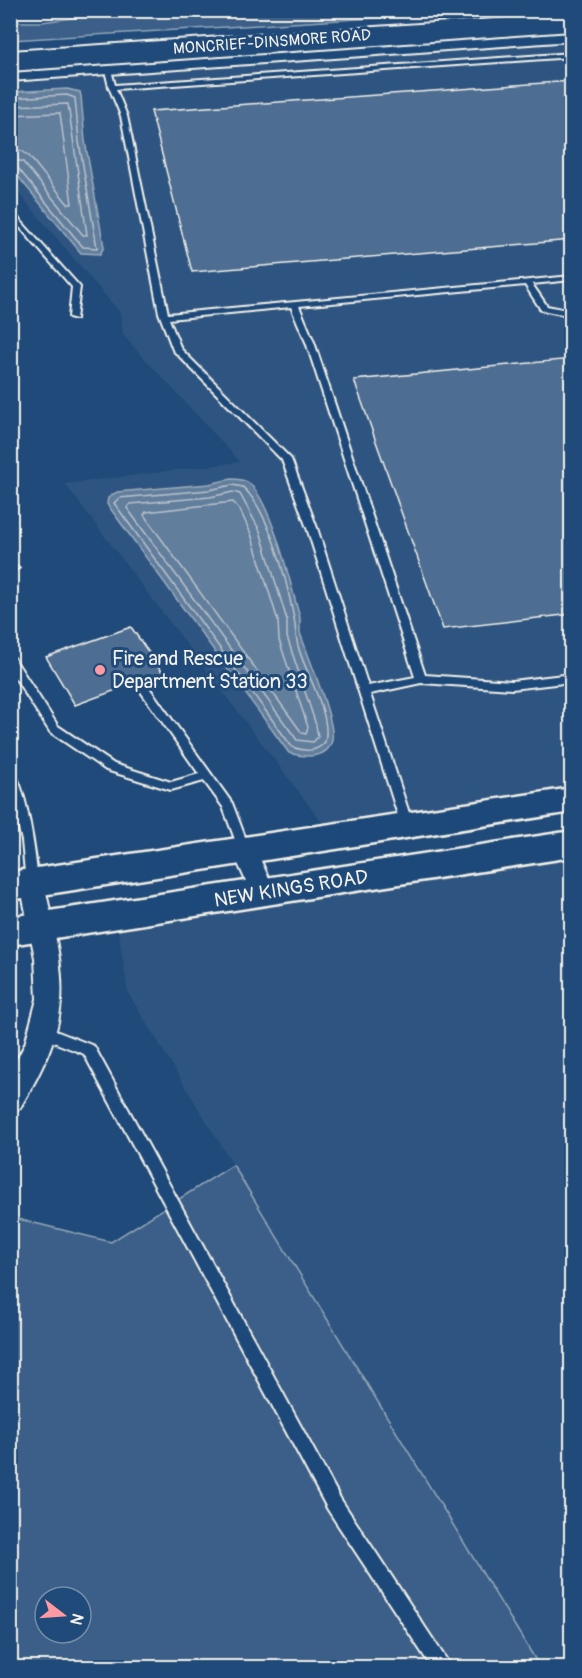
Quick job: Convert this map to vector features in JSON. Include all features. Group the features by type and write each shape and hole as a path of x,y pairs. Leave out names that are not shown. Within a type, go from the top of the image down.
{"highway":[{"path":"21,884 572,800"},
{"name":"NEW KINGS ROAD","path":"25,929 572,844"}],"street":[{"name":"MONCRIEF-DINSMORE ROAD","path":"10,77 572,37"},
{"path":"244,850 263,892"},
{"path":"10,1099 27,1070 49,1012 50,982 25,929 21,884"}],"lane":[{"path":"112,87 572,55"},
{"path":"108,70 112,87 124,116 164,317 177,350 286,459 312,528 407,825"},
{"path":"10,211 76,287 73,317"},
{"path":"164,317 572,278"},
{"path":"527,282 544,308 572,314"},
{"path":"294,304 310,342 421,679"},
{"path":"10,661 54,729 110,767 171,786 207,776"},
{"path":"365,691 421,679 513,686 572,678"},
{"path":"144,689 228,806 244,850"},
{"path":"10,773 21,804 31,857 21,884"},
{"path":"43,1032 89,1050 334,1504 443,1668"}],"shaded area":[{"path":"124,11 488,11 11,40 11,22 42,22"},
{"path":"571,40 571,787 323,824 65,484 240,462 123,335 120,313 11,184 10,80"},
{"path":"571,857 571,1667 540,1667 128,993 118,928"},
{"path":"233,1165 540,1667 11,1667 10,1217 111,1242"}],"water":[{"path":"67,89 80,92 81,96 85,141 104,247 100,254 81,253 11,168 11,92"},
{"path":"240,479 249,483 257,493 280,546 300,618 300,633 320,688 332,731 330,746 326,751 314,756 289,753 107,504 108,498 117,492 209,484"}],"building":[{"path":"572,81 572,240 192,272 151,111"},
{"path":"572,359 572,614 443,629 354,380"},
{"path":"131,627 163,673 75,705 46,657"}],"railway":[{"path":"10,50 572,13"}],"place":[{"name":"Fire and Rescue Department Station 33","path":"100,670"}]}
